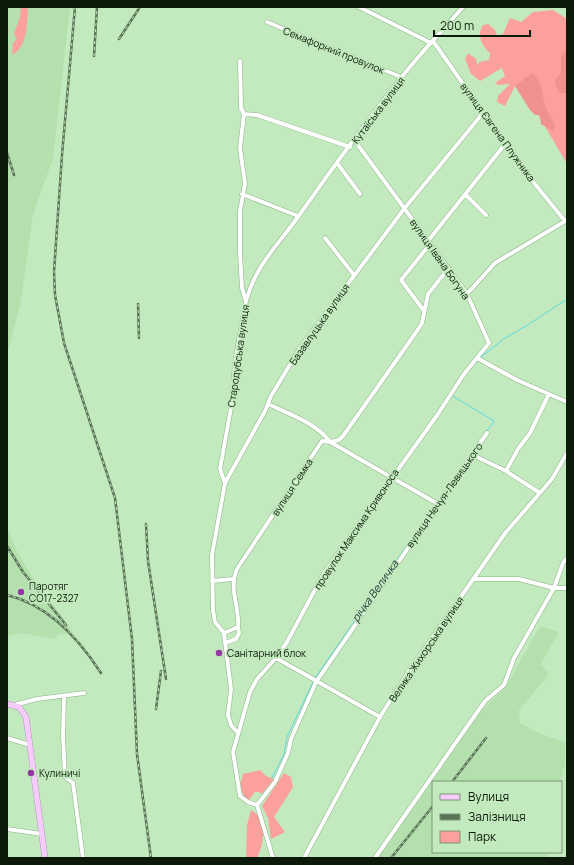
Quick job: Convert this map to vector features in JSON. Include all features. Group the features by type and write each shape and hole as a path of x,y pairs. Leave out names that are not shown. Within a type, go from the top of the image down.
{"main road":[{"path":"7,704 14,705 24,711 26,716 45,858"}],"street":[{"path":"359,7 432,42"},
{"name":"Кутаїська вулиця","path":"246,301 250,286 259,266 298,216 321,182 355,141 402,77 463,7"},
{"name":"Семафорний провулок","path":"267,22 402,77"},
{"name":"вулиця Євгена Плужника","path":"432,42 522,168 566,221"},
{"name":"Стародубська вулиця","path":"225,483 220,468 232,402 235,362 246,301 242,288 241,266 240,211 245,184 240,148 244,114 241,108 240,61"},
{"name":"Базавлуцька вулиця","path":"224,633 215,622 213,616 212,555 225,483 300,348 404,210 483,113"},
{"path":"244,114 257,115 350,146"},
{"name":"вулиця Івана Богуна","path":"355,141 404,210 467,294 488,340 488,346 477,358"},
{"path":"424,311 401,280 505,144"},
{"path":"337,163 360,194"},
{"path":"242,194 298,216"},
{"path":"466,195 486,215"},
{"path":"467,294 495,263 566,221"},
{"path":"325,238 354,275"},
{"name":"вулиця Семка","path":"233,579 322,441 330,442 339,440 364,409 422,323 428,294 448,269"},
{"path":"477,358 567,402"},
{"name":"провулок Максима Кривоноса","path":"257,805 248,802 240,796 233,752 237,732 250,692 257,679 276,658 324,573 392,476 438,414 464,374 477,358"},
{"path":"506,472 518,449 530,433 550,394"},
{"path":"268,404 323,432 330,442 392,476 438,504"},
{"name":"вулиця Нечуя-Левицького","path":"257,805 275,782 288,753 291,739 316,682 487,433"},
{"name":"Велика Жихорська вулиця","path":"305,858 380,717 407,674 506,532 552,479 567,453"},
{"path":"473,455 506,472 540,493"},
{"path":"375,858 485,701 504,685 522,643 554,588 563,563 567,558"},
{"path":"212,580 233,579 236,607 239,617 239,633 236,639 225,643"},
{"path":"474,579 519,579 554,588 567,588"},
{"path":"237,732 231,725 228,715 231,689 224,633 238,627"},
{"path":"276,658 380,717"},
{"path":"14,705 37,699 64,697 84,693"},
{"path":"64,697 63,736 65,777 73,783 83,858"},
{"path":"7,738 30,745"},
{"path":"257,805 273,858"},
{"path":"7,829 42,834"}],"shaded area":[{"path":"7,7 70,7 53,158 33,215 21,301 7,355"},
{"path":"567,50 567,93 560,93 556,87 555,80 561,73 561,56"},
{"path":"532,73 539,81 542,88 546,108 555,125 553,131 541,124 540,115 535,115 530,110 515,86"},
{"path":"7,527 16,549 31,575 72,630 67,634 58,634 55,639 22,633 7,636"},
{"path":"540,626 559,632 540,665 548,671 547,677 519,710 520,723 541,734 565,742 565,763 561,781 432,781 432,853 548,853 546,858 378,858 481,711 505,688"}],"green space":[{"path":"21,7 28,7 26,34 21,46 12,55 13,43 17,39 14,34 20,17"},
{"path":"553,10 567,19 567,164 533,106 515,86 505,106 497,102 498,96 509,85 498,85 495,83 505,76 502,68 480,81 471,74 465,59 468,53 476,59 478,66 479,62 489,60 490,53 482,44 480,36 483,25 488,24 495,30 497,36 503,34 510,18 521,22 533,12"},
{"path":"260,770 266,776 274,779 262,794 255,792 249,800 244,796 240,785 243,774"},
{"path":"284,773 291,777 293,787 274,817 285,832 271,839 268,818 262,806"},
{"path":"251,810 260,819 263,832 263,839 257,858 246,858 247,825"}],"waterway":[{"name":"річка Величка","path":"481,357 505,338 567,299"},
{"name":"річка Величка","path":"451,395 494,421 487,431"},
{"name":"річка Величка","path":"438,501 462,467"},
{"name":"річка Величка","path":"315,678 435,505"},
{"name":"річка Величка","path":"272,778 284,754 287,737 313,682"}],"railway":[{"path":"75,7 62,155 54,272 55,295 64,343 115,498 132,639 137,754 151,858"},
{"path":"94,56 97,7"},
{"path":"119,39 140,7"},
{"path":"7,153 14,175"},
{"path":"138,304 139,338"},
{"path":"146,524 148,561 166,679"},
{"path":"7,546 23,572 66,625"},
{"path":"7,595 36,607 62,625 83,648 101,673"},
{"path":"156,709 161,671"},
{"path":"453,781 486,738"},
{"path":"391,858 432,807"}],"place":[{"name":"Паротяг СО17-2327","path":"21,592"},
{"name":"Санітарний блок","path":"219,653"},
{"name":"Кулиничі","path":"31,773"}]}
